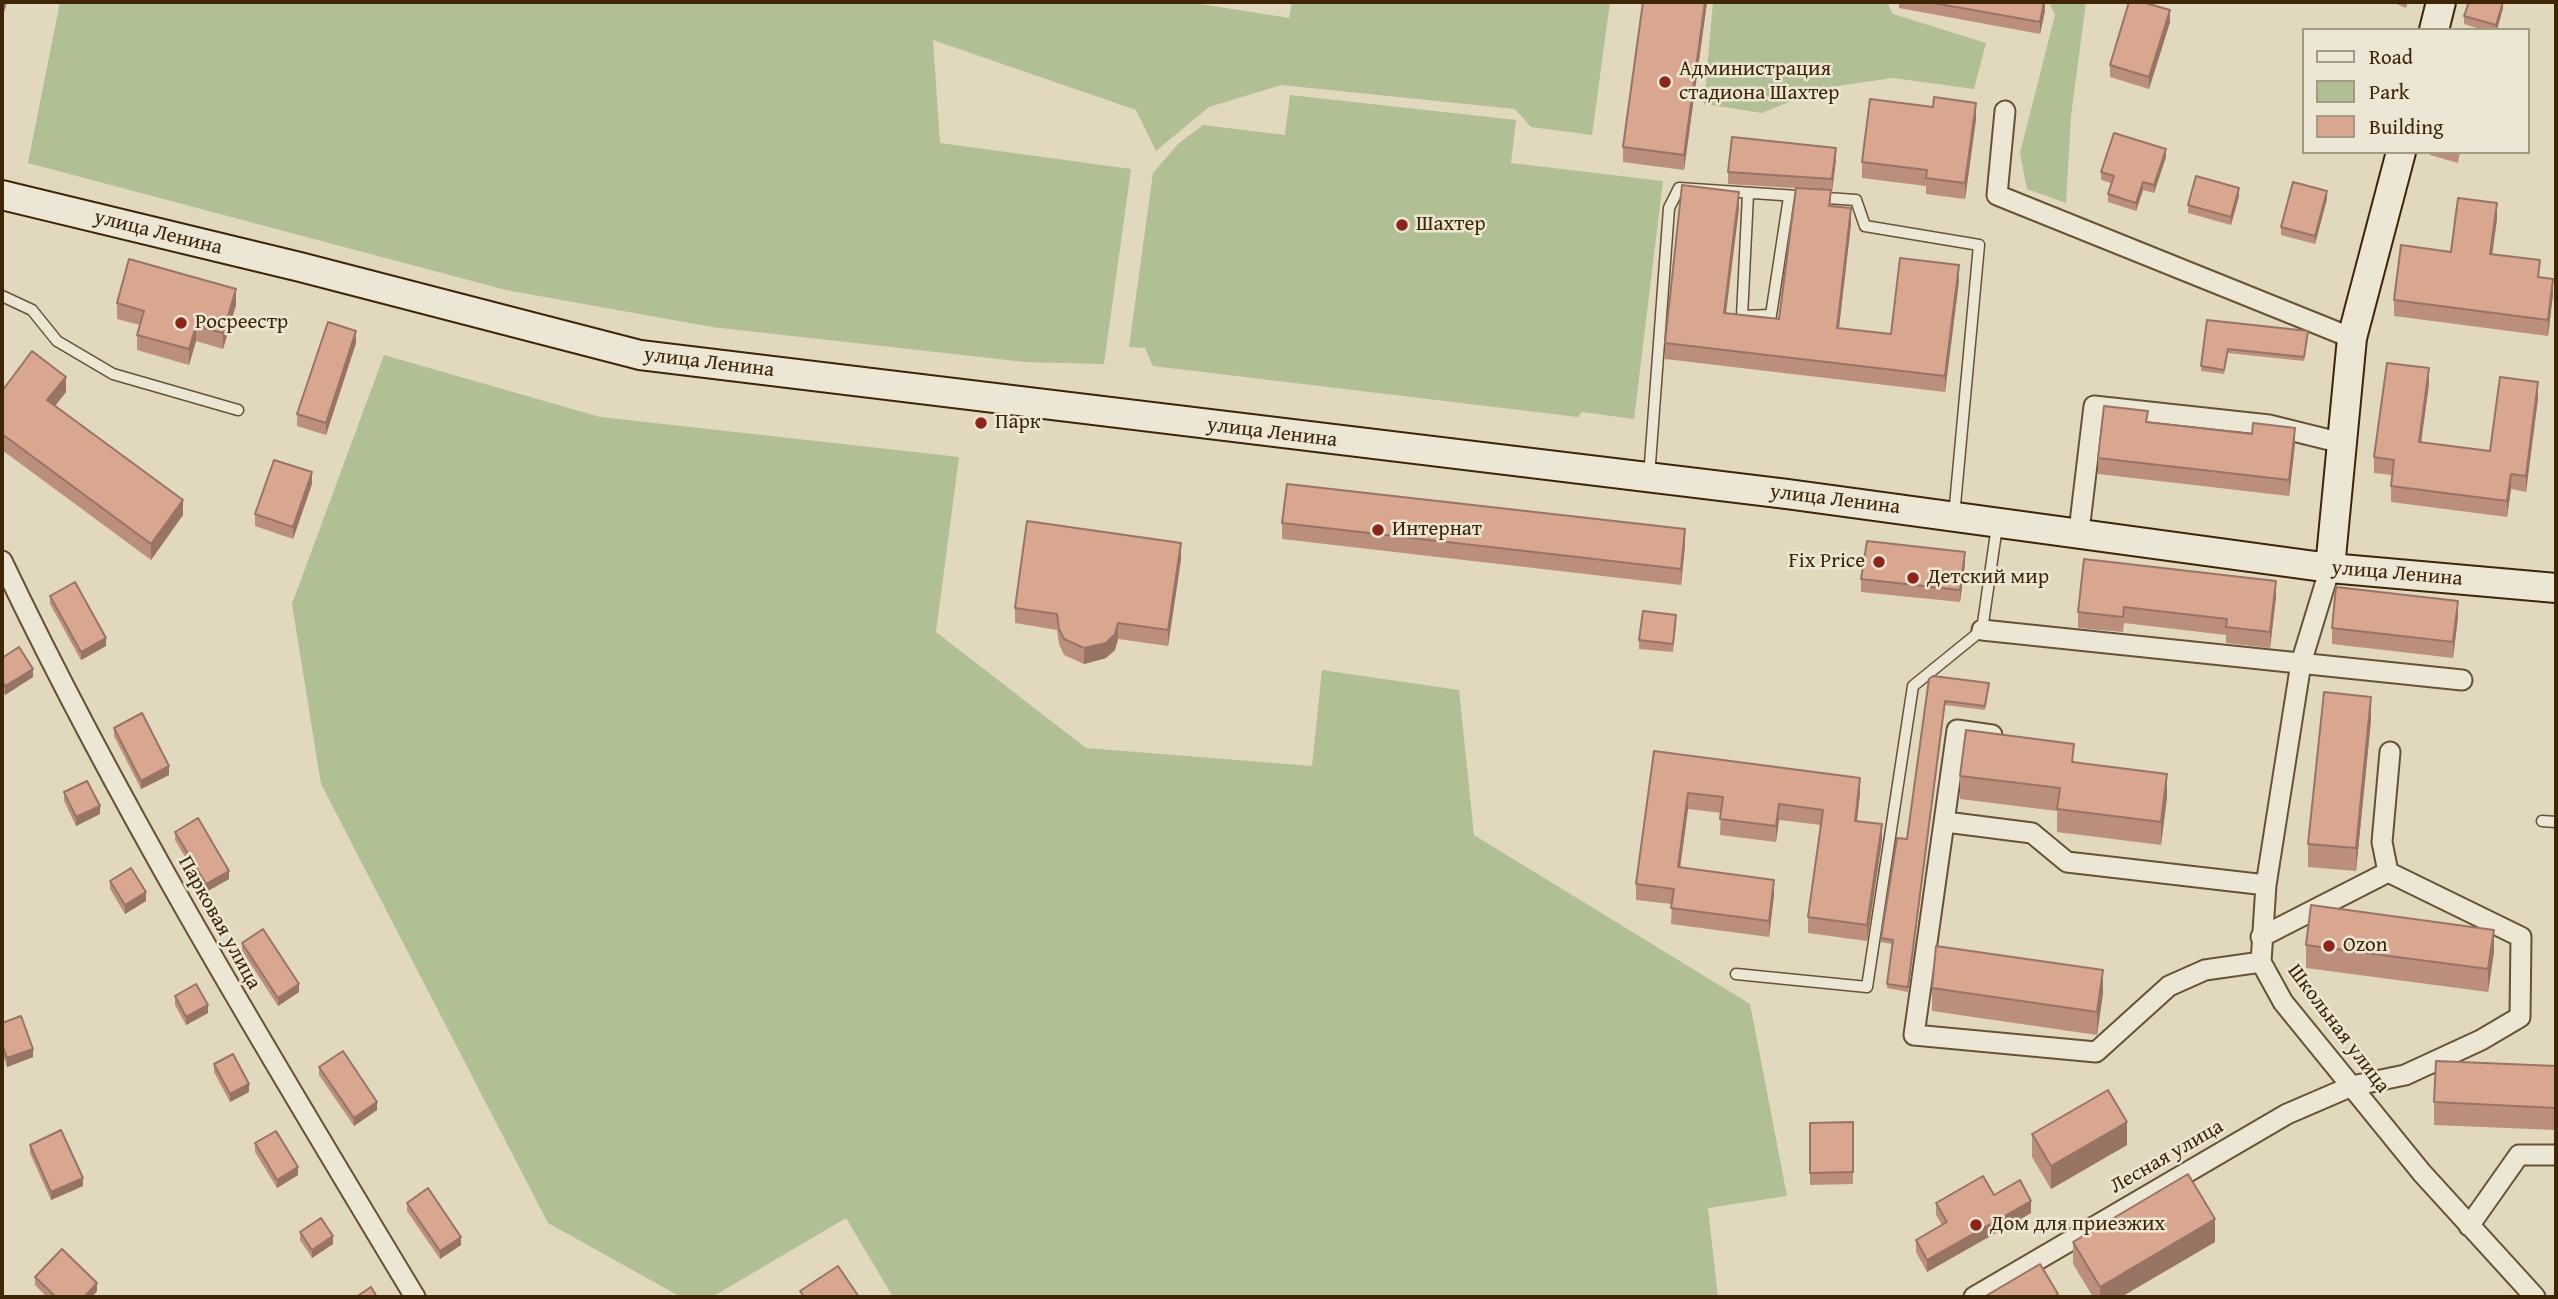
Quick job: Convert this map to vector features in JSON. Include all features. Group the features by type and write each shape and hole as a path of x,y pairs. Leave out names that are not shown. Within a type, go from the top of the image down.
{"main road":[{"path":"2434,28 2441,2"},
{"path":"2330,568 2352,338 2400,154"},
{"name":"улица Ленина","path":"2,195 300,267 640,355 2079,531 2330,568 2556,588"}],"street":[{"path":"2005,111 1997,195 2352,338"},
{"path":"2079,531 2094,406 2269,425 2342,443"},
{"name":"Парковая улица","path":"2,561 61,685 211,957 415,1297"},
{"name":"Школьная улица","path":"2330,568 2301,663 2266,885 2261,962 2283,1002 2469,1226 2532,1296"},
{"path":"1982,630 2462,680"},
{"path":"2007,737 1957,730 1914,1035 2095,1052 2169,986 2205,970 2261,962"},
{"path":"2388,872 2382,842 2390,752"},
{"path":"1945,822 2032,833 2067,862 2266,885"},
{"path":"2261,937 2388,872"},
{"path":"2352,1086 2405,1075 2481,1040 2520,1017 2521,937 2388,872"},
{"name":"Лесная улица","path":"1973,1297 2287,1114 2352,1086"},
{"path":"2469,1226 2519,1154 2556,1155"}],"lane":[{"path":"1649,477 1669,208 1679,188 1856,200 1865,226 1979,245 1954,516"},
{"path":"1748,194 1742,316 1771,315 1789,197"},
{"path":"2,296 32,310 57,341 113,374 238,410"},
{"path":"1736,974 1867,987 1913,686 1982,630 1998,522"},
{"path":"2542,821 2556,822"}],"green space":[{"path":"60,2 1188,2 1289,18 1292,2 1610,2 1592,135 1531,127 1515,109 1281,85 1209,107 1156,151 1136,110 933,40 940,143 1131,169 1104,364 1025,362 712,327 506,290 28,163"},
{"path":"1713,2 1887,2 1893,14 1986,43 1974,89 1893,78 1823,88 1762,113 1704,104"},
{"path":"2049,2 2086,2 2071,116 2066,203 2027,189 2020,153 2055,15"},
{"name":"Шахтер","path":"1290,95 1516,120 1511,163 1663,181 1634,419 1582,412 1578,417 1153,366 1145,348 1129,347 1153,173 1178,144 1203,125 1285,135"},
{"path":"384,355 600,417 959,457 936,632 1086,748 1312,766 1322,670 1459,690 1474,835 1750,1004 1787,1196 1708,1208 1718,1297 893,1297 846,1218 712,1297 681,1297 548,1223 321,784 292,604"}],"building":[{"name":"Администрация стадиона Шахтер","path":"1643,2 1705,2 1684,155 1623,147"},
{"path":"1928,2 2044,2 2040,22"},
{"path":"2129,2 2142,2 2170,10 2149,77 2110,65"},
{"path":"2469,2 2503,2 2496,25 2464,16"},
{"path":"1934,97 1976,103 1965,183 1926,178 1927,170 1862,162 1870,99 1933,107"},
{"path":"2114,133 2166,149 2154,185 2143,182 2136,203 2108,194 2114,176 2101,172"},
{"path":"1732,137 1836,148 1832,179 1728,172"},
{"path":"2196,176 2239,188 2231,217 2188,205"},
{"path":"2293,182 2327,191 2315,236 2281,227"},
{"path":"1682,185 1739,192 1724,313 1779,319 1796,188 1831,190 1829,206 1851,208 1837,328 1891,334 1900,258 1959,265 1945,376 1665,343"},
{"path":"2458,198 2497,203 2490,254 2540,260 2538,277 2553,279 2548,320 2394,300 2401,245 2451,252"},
{"name":"Росреестр","path":"129,259 236,289 223,333 196,326 189,349 137,335 144,311 117,303"},
{"path":"2207,320 2308,331 2304,357 2228,349 2224,370 2201,366"},
{"path":"328,322 356,331 326,423 297,414"},
{"path":"32,351 66,377 47,400 183,500 151,544 2,434 2,391"},
{"path":"2387,363 2429,368 2419,442 2490,451 2500,377 2538,382 2526,476 2511,474 2507,501 2391,486 2394,460 2374,457"},
{"path":"2104,406 2148,411 2146,422 2252,434 2253,423 2295,428 2289,480 2098,458"},
{"path":"274,460 312,472 293,527 255,514"},
{"path":"1287,484 1685,529 1681,569 1282,523"},
{"path":"1027,521 1181,543 1168,630 1118,623 1115,634 1106,643 1084,648 1064,639 1059,629 1057,614 1015,608"},
{"name":"Детский мир","path":"1867,541 1965,552 1960,590 1861,579"},
{"path":"2084,559 2276,581 2270,632 2226,627 2227,619 2124,607 2123,617 2078,612"},
{"path":"75,582 106,638 81,652 50,596"},
{"path":"2336,587 2458,601 2453,642 2332,628"},
{"path":"1643,611 1676,615 1673,644 1639,640"},
{"path":"19,647 33,669 5,686 2,680 2,658"},
{"path":"1933,676 1989,683 1985,706 1945,701 1908,987 1887,984 1893,940 1881,938 1897,838 1907,839 1929,679"},
{"path":"2324,692 2371,697 2356,848 2308,844"},
{"path":"142,713 169,766 141,781 114,728"},
{"path":"1966,730 2074,744 2072,762 2167,774 2161,822 2057,809 2060,788 1960,776"},
{"path":"1654,751 1860,778 1855,821 1882,824 1867,925 1808,917 1823,810 1779,804 1776,826 1720,819 1723,797 1688,793 1678,867 1774,880 1769,921 1671,908 1674,889 1636,884"},
{"path":"87,781 100,806 76,817 64,792"},
{"path":"198,818 229,871 206,884 175,832"},
{"path":"131,868 146,892 125,905 110,881"},
{"path":"2311,905 2494,930 2488,969 2306,945"},
{"path":"263,929 299,984 278,998 242,943"},
{"path":"1936,946 2103,970 2097,1012 1932,988"},
{"path":"196,984 208,1005 186,1017 175,996"},
{"path":"21,1016 33,1049 7,1058 2,1044 2,1023"},
{"path":"343,1051 377,1102 354,1118 319,1067"},
{"path":"233,1054 249,1084 230,1094 214,1064"},
{"path":"2436,1061 2556,1066 2556,1108 2434,1102"},
{"path":"2108,1090 2127,1122 2051,1166 2032,1134"},
{"path":"1853,1122 1853,1172 1810,1173 1810,1123"},
{"path":"61,1130 83,1178 51,1192 30,1145"},
{"path":"276,1131 298,1167 277,1180 255,1143"},
{"path":"2188,1174 2215,1219 2100,1287 2073,1242"},
{"name":"Дом для приезжих","path":"1983,1176 1994,1195 2020,1180 2031,1201 1927,1260 1916,1240 1947,1222 1936,1203"},
{"path":"428,1188 461,1237 440,1251 407,1203"},
{"path":"321,1218 333,1236 312,1250 300,1232"},
{"path":"62,1249 97,1283 84,1297 56,1297 35,1277"},
{"path":"2040,1264 2058,1294 2053,1297 1984,1297"},
{"path":"838,1266 859,1297 804,1297 800,1291"},
{"path":"371,1287 377,1297 356,1297"}],"place":[{"name":"Администрация стадиона Шахтер","path":"1665,82"},
{"name":"Шахтер","path":"1402,225"},
{"name":"Росреестр","path":"181,323"},
{"name":"Парк","path":"981,423"},
{"name":"Интернат","path":"1378,530"},
{"name":"Fix Price","path":"1879,562"},
{"name":"Детский мир","path":"1913,578"},
{"name":"Ozon","path":"2329,946"},
{"name":"Дом для приезжих","path":"1976,1225"}]}
